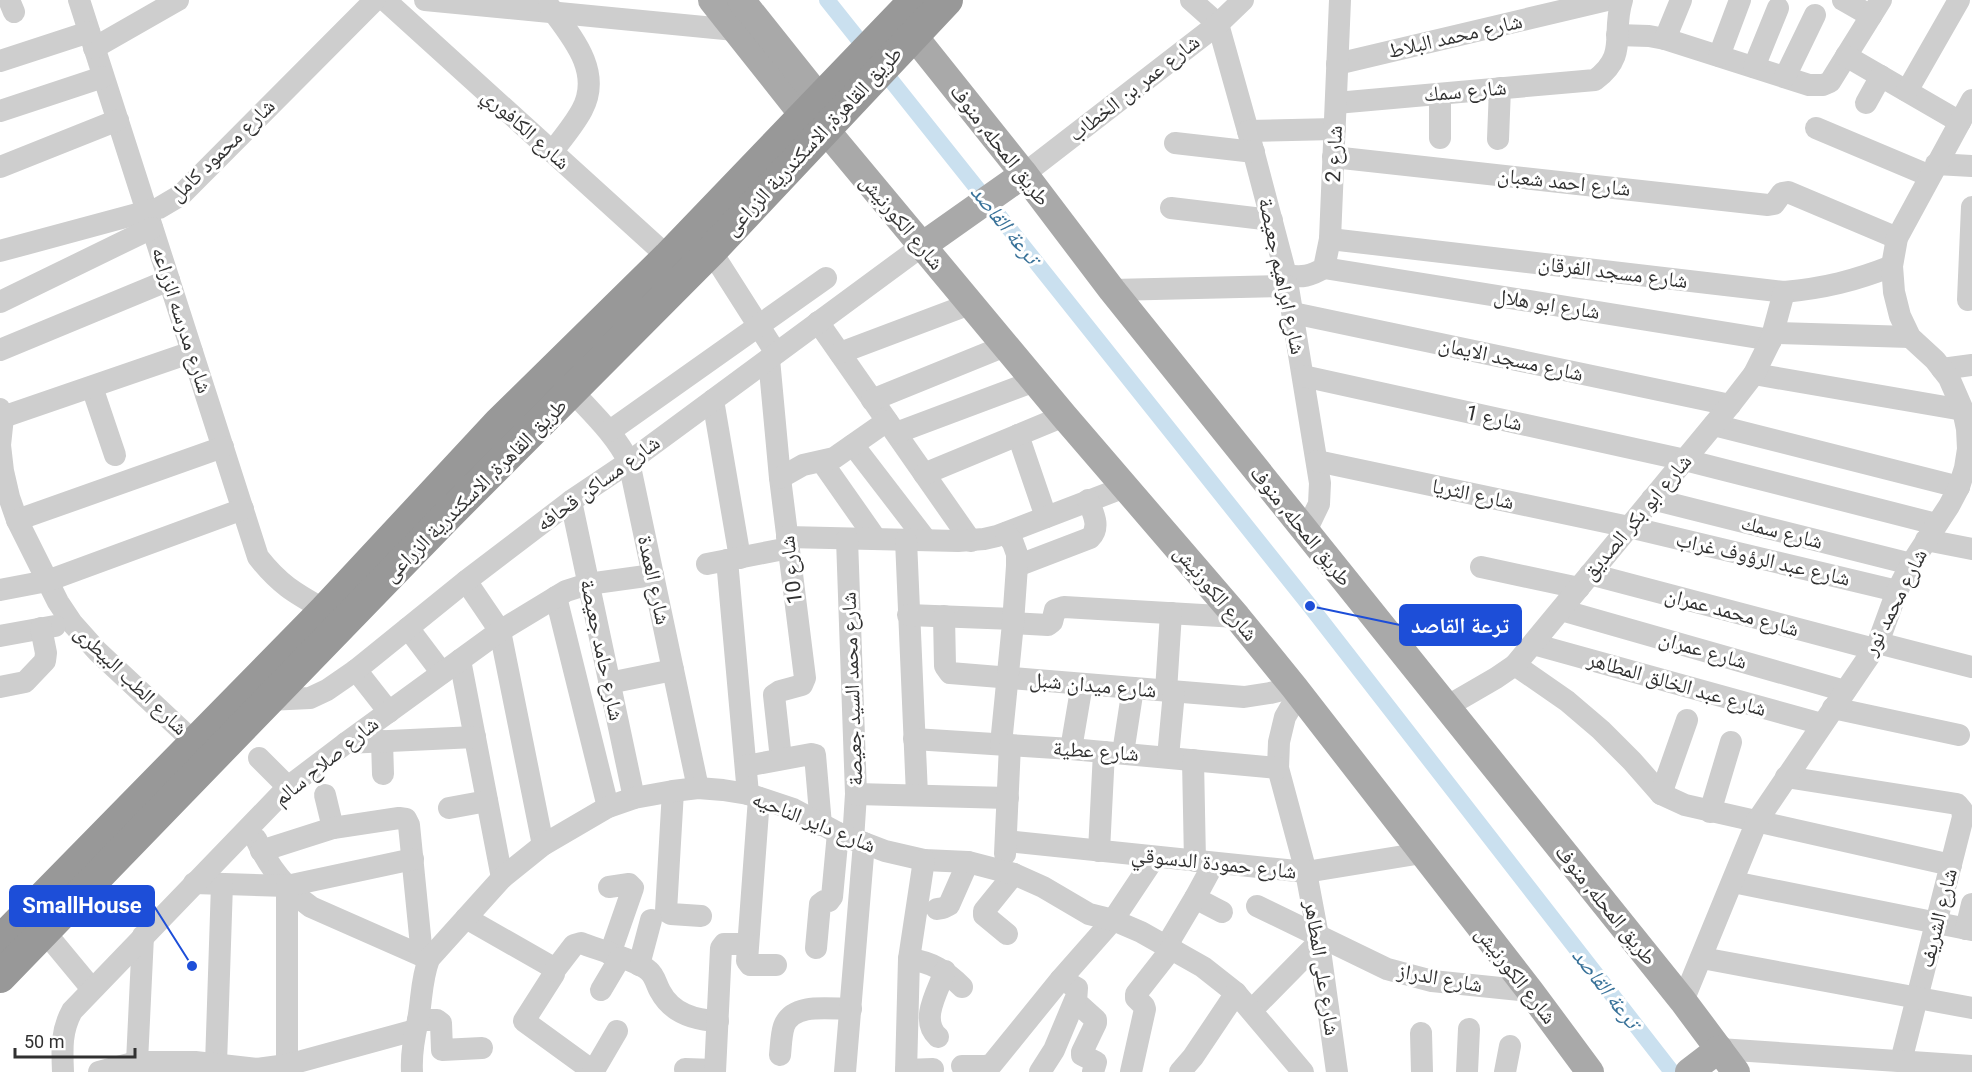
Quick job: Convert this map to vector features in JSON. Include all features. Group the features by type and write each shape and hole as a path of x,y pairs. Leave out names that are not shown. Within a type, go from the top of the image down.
{"highway":[{"name":"طريق القاهرة, الاسكندرية الزراعى","path":"510,432 572,391 711,251 826,106 906,16 946,0"},
{"name":"طريق القاهرة, الاسكندرية الزراعى","path":"0,977 268,700 439,506 510,432 668,257 826,106"},
{"name":"طريق القاهرة, الاسكندرية الزراعى","path":"0,941 325,610 439,506"}],"main road":[{"name":"شارع الكورنيش","path":"712,0 735,30 826,106"},
{"name":"شارع الكورنيش","path":"741,0 930,240 970,304 1237,617 1296,690 1530,991 1590,1072"},
{"name":"طريق المحله, منوف","path":"906,16 1016,180 1112,290 1683,1001 1705,1060 1736,1072"},
{"path":"930,240 1016,180"}],"street":[{"name":"شارع مدرسه الزراعه","path":"79,0 258,557 274,576 293,592 325,610"},
{"path":"0,61 92,40 178,0"},
{"name":"شارع محمود كامل","path":"0,251 150,220 159,208 181,195 375,0"},
{"name":"شارع الكافوري","path":"385,0 668,257"},
{"path":"425,0 550,6 735,30"},
{"path":"1191,0 1218,24"},
{"name":"شارع عمر بن الخطاب","path":"1016,180 1218,24 1243,0"},
{"name":"شارع 2","path":"1324,268 1330,239 1340,0"},
{"name":"شارع محمد البلاط","path":"1337,64 1607,0"},
{"path":"1622,0 1617,22 1617,35 1665,39 1816,86 1830,82 1876,8 1843,0"},
{"path":"1665,39 1681,0"},
{"path":"1719,56 1740,0"},
{"path":"1907,91 1959,0"},
{"path":"550,6 583,53 588,71 588,91 583,110 552,152"},
{"path":"1754,67 1778,8"},
{"path":"1785,77 1815,15"},
{"name":"شارع ابراهيم جعيصة","path":"1218,24 1272,220 1293,313 1320,483 1319,504 1306,531"},
{"name":"شارع سمك","path":"1336,103 1595,80 1606,72 1614,61 1617,35"},
{"path":"1846,56 1960,122"},
{"path":"1866,103 1881,76"},
{"path":"0,111 104,77"},
{"path":"1498,139 1500,88"},
{"path":"1440,94 1440,138"},
{"name":"شارع محمد نور","path":"1683,1001 1757,821 1876,646 1897,591 1911,564 1959,487 1968,448 1963,410 1954,388 1942,369 1910,337 1900,316 1894,292 1892,266 1897,238 1972,100"},
{"path":"0,167 118,120"},
{"path":"1175,143 1251,141 1335,129"},
{"path":"1816,129 1933,170 1972,166"},
{"name":"شارع احمد شعبان","path":"1334,157 1768,205 1774,204 1782,193 1788,192 1897,238"},
{"path":"1968,300 1972,207"},
{"path":"1171,208 1272,220"},
{"path":"0,302 150,220"},
{"name":"شارع مسجد الفرقان","path":"1330,239 1784,292 1839,284 1892,266"},
{"name":"شارع مساكن قحافه","path":"268,700 310,698 327,690 356,670 466,581 571,501 629,462 930,240"},
{"path":"711,251 759,326 773,356"},
{"path":"1112,290 1287,280 1312,275 1324,268"},
{"name":"شارع ابو هلال","path":"1324,268 1772,336 1910,337"},
{"path":"610,431 826,278"},
{"path":"0,350 169,280"},
{"name":"شارع ابو بكر الصديق","path":"1446,707 1515,665 1714,425 1754,374 1772,336 1784,292"},
{"path":"840,353 970,304"},
{"name":"شارع مسجد الايمان","path":"1293,313 1730,405"},
{"path":"818,322 971,541"},
{"path":"872,400 1005,346"},
{"path":"1,415 92,387 192,352"},
{"name":"شارع 10","path":"773,356 780,478 805,678 802,685 780,690 774,695 782,759"},
{"path":"1942,369 1972,365"},
{"path":"1754,374 1963,410"},
{"name":"شارع 1","path":"1303,376 1685,460 1931,532 1972,549"},
{"path":"780,478 803,465 834,458 853,445 892,427 1035,381"},
{"path":"92,387 115,455"},
{"name":"شارع العمدة","path":"572,391 610,431 629,462 698,788"},
{"path":"713,400 724,561 746,766 754,796 746,959 748,963 776,965"},
{"name":"شارع الطب البيطرى","path":"1,415 0,445 5,498 47,581 72,622 97,651 194,742"},
{"path":"924,474 1064,416"},
{"path":"1714,425 1959,487"},
{"path":"1018,435 1046,517"},
{"path":"853,445 916,540 908,615 917,795"},
{"path":"17,520 223,447"},
{"name":"شارع الثريا","path":"1317,461 1629,527"},
{"path":"822,462 876,539"},
{"path":"724,561 788,543 847,539 984,540 1125,487"},
{"name":"شارع سمك","path":"1652,499 1911,564"},
{"path":"1017,566 1090,538 1095,534 1096,528 1088,500"},
{"name":"شارع حامد جعيصة","path":"571,501 634,798"},
{"path":"0,590 47,581 243,509"},
{"name":"شارع عبد الرؤوف غراب","path":"1629,527 1897,591"},
{"path":"1006,533 1015,549 1017,566 1005,745 1008,798 1006,841 1009,872 984,911 984,915 1007,934"},
{"name":"شارع محمد السيد جعيصة","path":"844,836 856,794 847,539"},
{"name":"شارع محمد عمران","path":"1481,567 1584,581 1972,667"},
{"name":"شارع صلاح سالم","path":"63,1072 62,1041 66,1022 72,1011 288,787 500,631 566,591 588,584 653,575"},
{"path":"466,581 500,631 543,845"},
{"path":"556,597 608,807"},
{"path":"908,615 1014,621 1048,626 1052,622 1055,610 1064,607 1237,617"},
{"name":"شارع عمران","path":"1561,610 1833,708"},
{"path":"1168,757 1171,613"},
{"name":"شارع ميدان شبل","path":"945,616 945,666 947,671 1244,697 1296,690"},
{"path":"0,636 72,622"},
{"path":"0,687 25,682 45,661 41,628"},
{"path":"408,628 451,667 475,737 502,878"},
{"name":"شارع عبد الخالق المطاهر","path":"1533,644 1833,708"},
{"path":"1515,665 1567,701 1601,730 1661,794 1685,805 1710,812 1951,865"},
{"path":"356,670 389,712"},
{"path":"609,683 673,670"},
{"path":"1071,749 1082,684"},
{"path":"1099,851 1113,753 1133,688"},
{"name":"شارع على المطاهر","path":"1296,690 1285,717 1279,742 1278,768 1306,872 1338,1072"},
{"path":"1833,708 1959,735"},
{"path":"1661,794 1687,720"},
{"path":"346,743 382,741 421,749 475,737"},
{"name":"شارع عطية","path":"914,739 1071,749 1278,768"},
{"path":"382,741 383,774"},
{"path":"1710,812 1731,742"},
{"path":"746,766 815,755 844,836 851,1009 840,1070"},
{"path":"259,759 288,787"},
{"path":"1131,1072 1145,1010 1136,998 1136,994 1169,947 1195,898 1204,862 1193,760"},
{"name":"شارع الشريف","path":"1786,777 1957,804 1962,810 1963,817 1901,1061"},
{"name":"شارع داير الناحيه","path":"428,966 466,918 502,878 543,845 608,807 634,798 698,788 754,796 793,809 844,836 885,851 924,860 968,862 1009,872 1043,887 1089,914 1113,920 1141,932 1203,967 1236,993 1303,1072"},
{"path":"673,791 666,911 670,914 701,916"},
{"path":"856,794 1008,798"},
{"path":"325,795 333,828"},
{"path":"449,808 487,801"},
{"path":"261,851 333,828 406,819 409,825 428,966 416,1025 412,1072"},
{"path":"250,826 261,851 286,886 298,897 324,914 428,966"},
{"path":"816,948 820,904 830,901 832,897 844,836"},
{"name":"شارع حمودة الدسوقي","path":"1006,841 1306,872 1422,854"},
{"path":"962,1066 992,1064 1061,978 1113,920 1155,857"},
{"path":"194,883 286,886 413,859"},
{"path":"924,860 909,959 906,1071 933,1069"},
{"path":"937,909 949,905 968,862"},
{"path":"1733,882 1969,929 1972,904"},
{"path":"216,1064 222,884"},
{"path":"609,887 629,884 633,888 623,959"},
{"path":"286,886 286,1065"},
{"path":"1195,898 1222,912"},
{"name":"شارع الدراز","path":"1257,906 1318,939 1387,969 1409,976 1456,984 1530,991"},
{"path":"466,918 552,967 554,971"},
{"path":"601,990 651,920"},
{"path":"44,931 92,989"},
{"path":"137,1062 143,936"},
{"path":"1252,1010 1318,939"},
{"path":"617,1031 593,1072 529,1027 524,1020 554,971 578,943 650,971 660,992 671,1005 685,1015 701,1020 718,1021"},
{"path":"685,1069 719,1070 718,1021 722,945 747,944"},
{"path":"1702,958 1972,1008"},
{"path":"909,959 922,961 945,971 962,987"},
{"path":"938,1037 928,1023 945,971"},
{"path":"1040,1072 1054,1050 1078,990 1061,978"},
{"path":"1180,1072 1193,1057 1236,993"},
{"path":"1075,1000 1097,1021 1082,1052 1082,1055 1096,1062 1093,1072"},
{"path":"780,1055 783,1027 788,1018 796,1012 851,1009"},
{"path":"109,1071 137,1062 216,1064 258,1070 286,1065 437,1020 441,1023 442,1050 482,1048"},
{"path":"1467,1072 1469,1029"},
{"path":"1421,1033 1422,1072"},
{"path":"1505,1072 1510,1046"},
{"path":"1705,1060 1901,1061 1960,1068"}],"waterway":[{"name":"ترعة القاصد","path":"827,0 1310,606 1672,1072"}],"place":[{"name":"ترعة القاصد","path":"1310,606"},
{"name":"SmallHouse","path":"192,966"}]}
